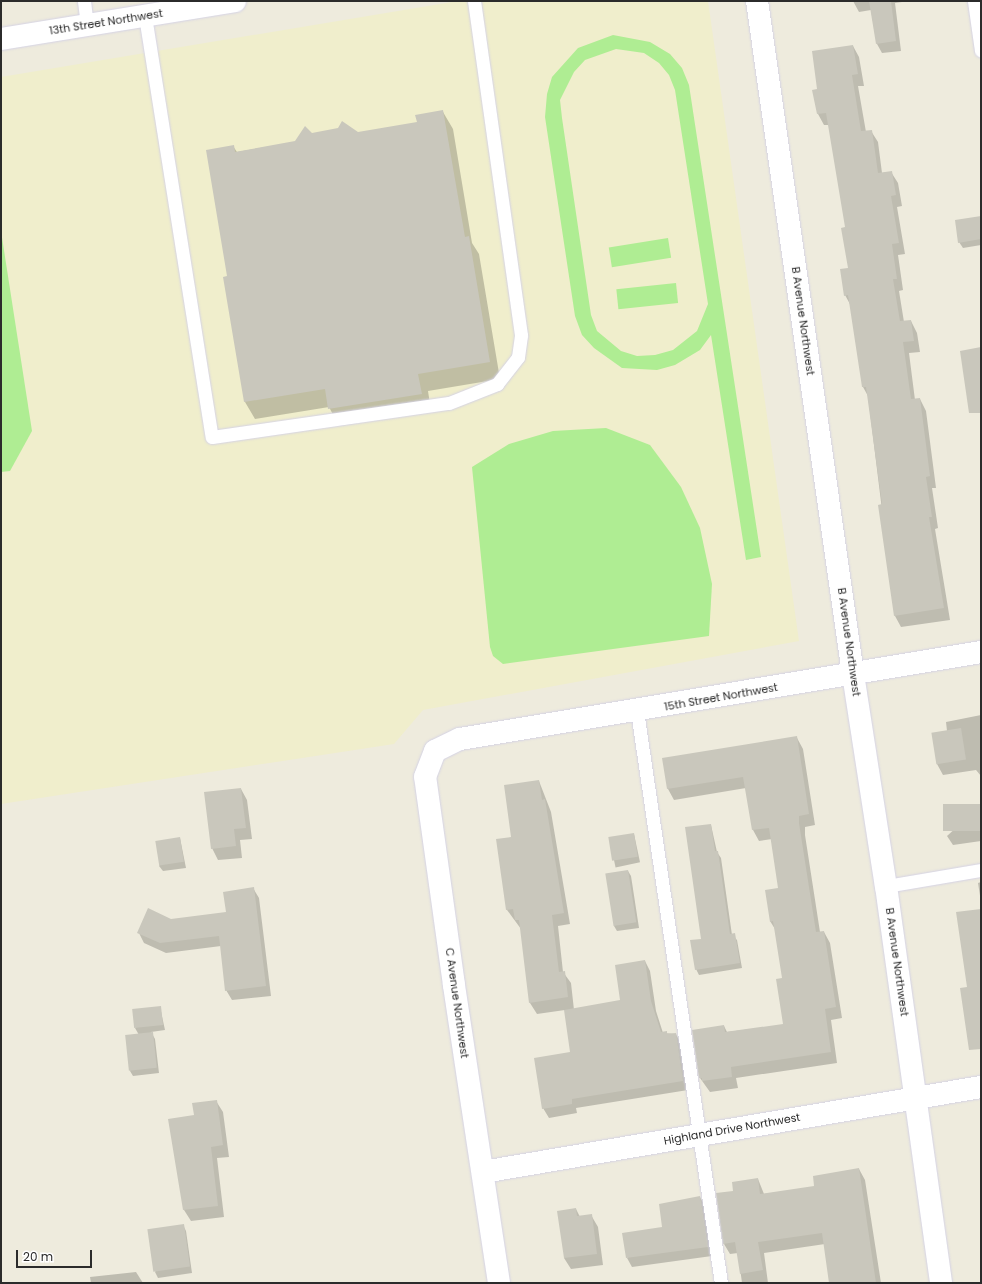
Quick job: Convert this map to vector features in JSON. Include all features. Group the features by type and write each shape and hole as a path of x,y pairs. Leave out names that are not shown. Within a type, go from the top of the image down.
{"street":[{"name":"13th Street Northwest","path":"1,39 235,1"},
{"name":"B Avenue Northwest","path":"757,1 853,674 886,886 941,1283"},
{"name":"15th Street Northwest","path":"460,738 637,711 981,652"},
{"name":"C Avenue Northwest","path":"460,738 436,751 425,777 454,985 499,1283"},
{"name":"Highland Drive Northwest","path":"483,1172 981,1087"}],"lane":[{"path":"84,1 87,25"},
{"path":"145,16 212,437 449,403 496,384 518,357 521,335 474,1"},
{"path":"974,1 981,51"},
{"path":"637,711 721,1283"},
{"path":"886,886 981,870"}],"shaded area":[{"path":"458,1 708,1 799,641 423,710 394,744 1,804 1,77"}],"green space":[{"path":"613,35 650,42 670,54 682,68 689,85 761,557 746,560 711,335 700,350 675,365 657,370 622,368 594,348 582,335 575,316 545,117 547,94 552,77 578,48","holes":["616,49 644,53 659,63 669,75 675,90 708,304 697,331 673,350 655,355 637,356 621,351 597,331 591,315 560,100 574,72 585,60"]},
{"path":"1,231 32,431 10,471 1,472"},
{"path":"668,238 671,258 612,267 609,247"},
{"path":"676,283 678,303 618,309 616,289"},
{"path":"606,428 650,445 681,487 700,528 712,584 709,636 503,664 493,656 490,647 472,467 509,444 553,431"}],"building":[{"path":"869,1 891,1 896,41 876,44"},
{"path":"853,45 858,74 852,75 861,131 872,130 878,173 892,171 896,195 891,196 899,243 892,244 897,279 893,279 900,321 911,320 914,341 903,342 911,399 920,398 930,476 926,477 932,517 929,517 944,608 894,616 878,505 882,504 866,387 862,387 848,295 844,296 840,269 848,268 841,228 845,227 826,113 817,114 812,90 817,89 812,51"},
{"path":"443,110 465,237 469,236 490,362 418,374 422,394 328,409 325,389 244,402 223,277 227,276 206,150 234,145 235,152 295,141 305,126 312,133 338,128 342,121 358,132 417,122 415,115"},
{"path":"981,216 981,239 958,243 955,220"},
{"path":"981,347 981,413 969,413 960,351"},
{"path":"961,728 966,760 936,764 931,733"},
{"path":"797,736 809,814 799,816 799,823 816,932 824,931 836,1007 825,1009 831,1052 731,1067 732,1077 702,1081 702,1078 699,1078 692,1030 724,1025 725,1032 783,1024 776,979 782,978 773,921 770,922 765,890 778,888 769,828 752,830 743,777 667,789 662,758"},
{"path":"539,780 542,800 545,799 564,913 552,915 559,972 565,971 568,997 529,1003 519,920 515,920 513,909 506,910 496,839 511,837 504,785"},
{"path":"241,788 246,828 234,829 236,846 211,849 204,792"},
{"path":"943,804 981,804 981,831 943,831"},
{"path":"711,824 715,851 718,851 730,934 735,933 740,963 695,970 690,940 701,939 685,827"},
{"path":"634,833 638,857 612,861 608,837"},
{"path":"180,837 184,862 159,866 155,841"},
{"path":"628,870 636,922 614,926 605,874"},
{"path":"254,887 266,986 225,991 219,936 160,943 137,933 148,908 171,919 226,912 223,892"},
{"path":"981,909 981,1049 969,1050 960,988 967,987 956,912"},
{"path":"645,960 651,1001 661,1032 667,1031 667,1034 676,1033 683,1081 572,1099 572,1104 542,1109 534,1058 570,1052 564,1010 620,1000 615,965"},
{"path":"161,1006 163,1025 134,1028 132,1009"},
{"path":"153,1032 157,1068 129,1071 125,1035"},
{"path":"217,1100 223,1145 211,1147 218,1206 183,1210 168,1119 194,1115 192,1103"},
{"path":"859,1168 876,1283 829,1283 822,1233 758,1242 763,1270 740,1274 735,1242 723,1244 716,1193 733,1191 732,1182 758,1178 760,1194 814,1186 813,1176"},
{"path":"700,1196 708,1247 626,1258 622,1233 662,1227 659,1204"},
{"path":"576,1208 577,1216 592,1214 597,1254 564,1258 557,1211"},
{"path":"184,1224 190,1267 153,1272 147,1229"}]}
